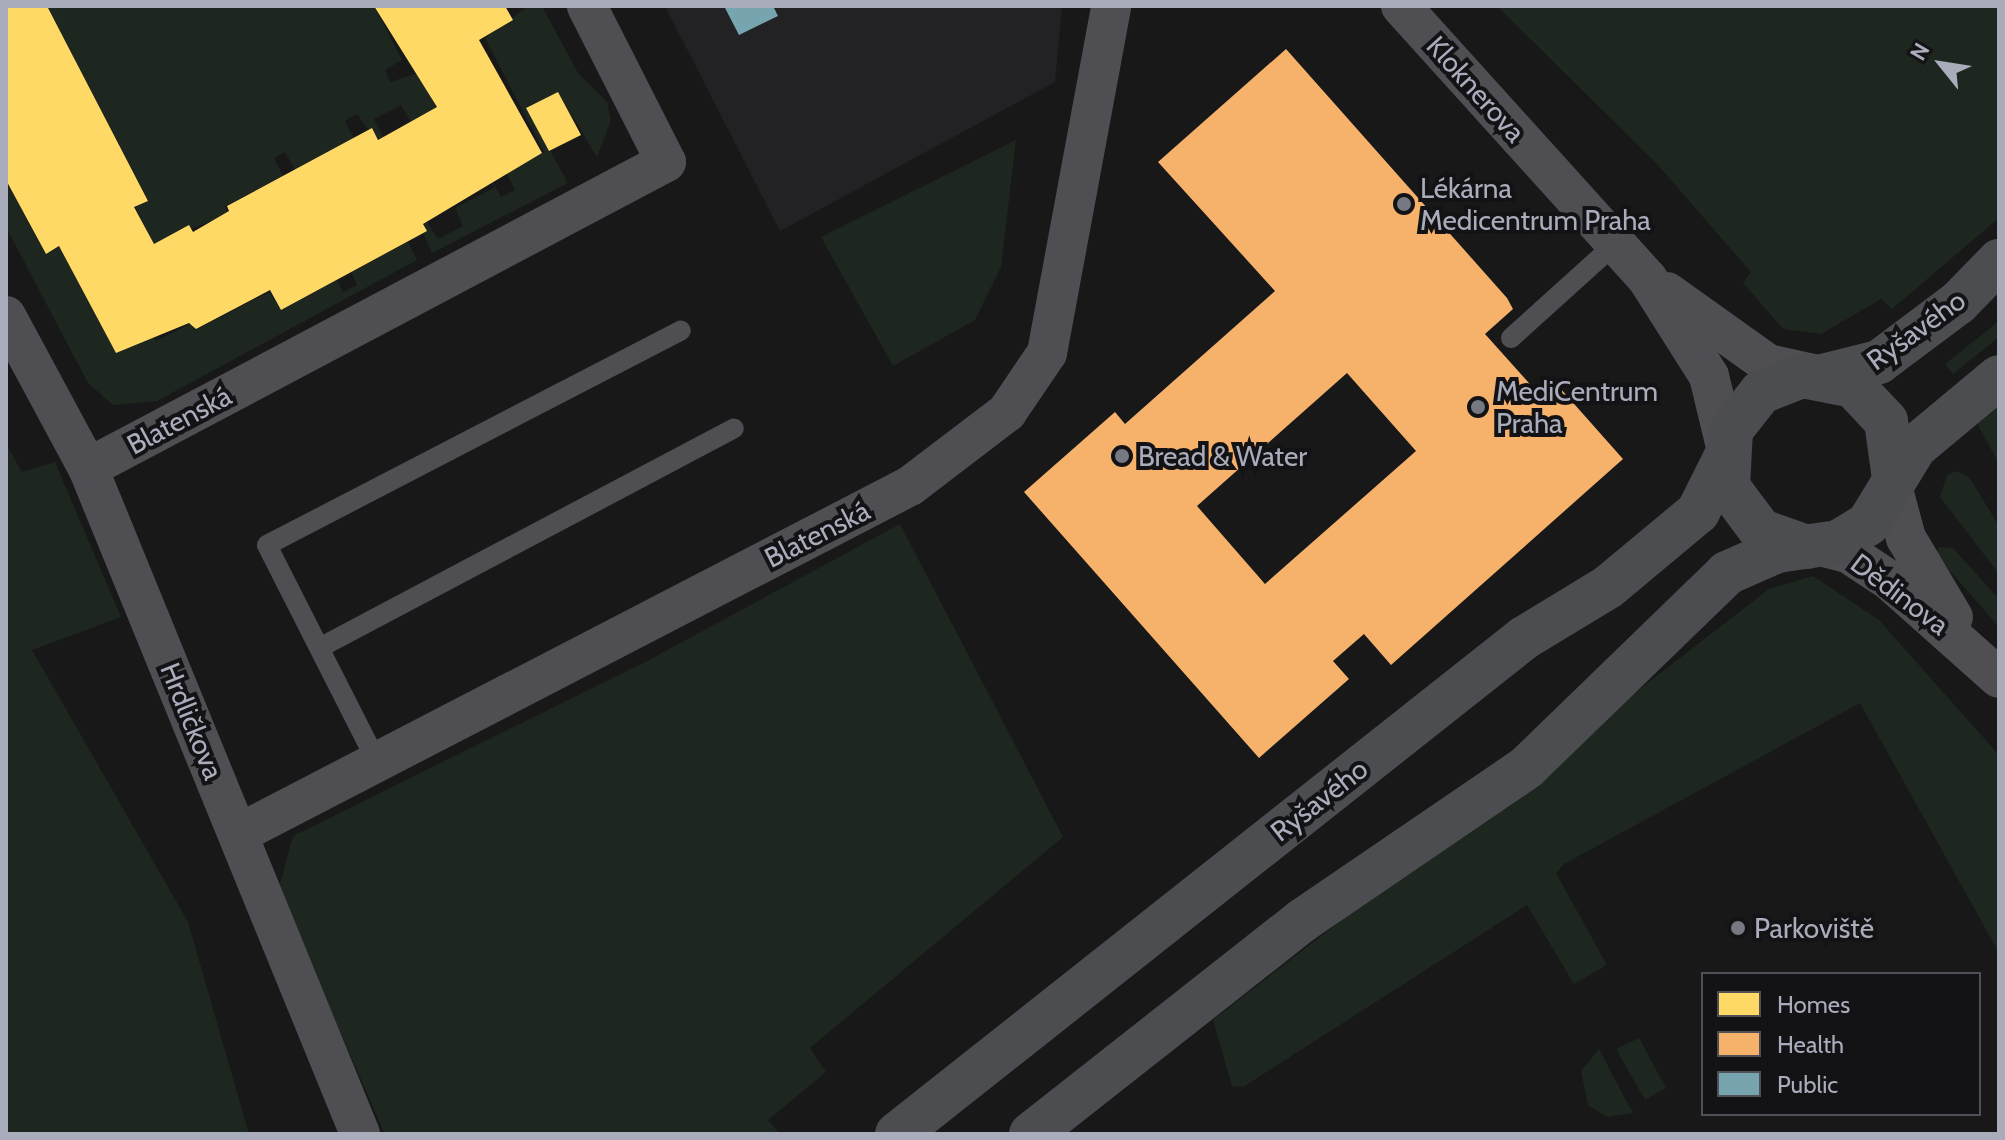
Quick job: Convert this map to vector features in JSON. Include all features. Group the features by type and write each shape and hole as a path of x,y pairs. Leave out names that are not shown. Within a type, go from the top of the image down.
{"main road":[{"name":"Ryšavého","path":"897,1134 1524,638 1608,587 1698,512 1726,452 1739,414 1761,392 1879,362 1958,303 1999,261"},
{"name":"Ryšavého","path":"1820,376 1853,386 1877,407 1892,435 1893,483"},
{"path":"1031,1134 1303,920 1527,767 1707,588 1752,559 1814,547 1868,524 1915,447 1999,377"},
{"path":"1726,452 1741,512 1776,540 1814,547"}],"street":[{"name":"Blatenská","path":"88,468 666,162 587,6"},
{"name":"Blatenská","path":"238,834 910,486 1007,412 1047,353 1111,6"},
{"name":"Kloknerova","path":"1401,6 1647,278 1709,376 1726,452"},
{"name":"Kloknerova","path":"1647,278 1768,364 1820,376"},
{"name":"Hrdličkova","path":"6,316 88,468 360,1134"},
{"name":"Dědinova","path":"1893,483 1913,551 1987,664"},
{"name":"Dědinova","path":"1814,547 1872,568 1987,664"}],"lane":[{"path":"1511,338 1616,243"},
{"path":"377,762 267,545 681,330"},
{"path":"321,647 734,428"}],"shaded area":[{"path":"47,6 374,6 402,60 385,70 390,82 418,73 437,109 411,122 401,105 374,119 383,137 376,140 357,114 345,121 354,139 295,170 285,152 274,158 283,176 225,206 229,214 154,244 135,207 148,200"},
{"path":"528,6 542,6 578,73 607,102 611,120 597,157 558,92 526,107 568,183 432,253 420,226 427,222 438,239 463,226 455,208 494,188 492,180 501,197 515,190 506,172 544,152 485,38"},
{"path":"665,6 1062,6 1055,82 780,231"},
{"path":"1497,6 1999,6 1999,218 1892,309 1881,299 1821,334 1783,329 1743,283 1751,272 1657,164"},
{"path":"1016,140 1001,267 975,320 893,366 821,237"},
{"path":"6,180 45,254 60,247 116,353 151,335 156,341 192,323 195,330 269,292 281,310 337,280 343,292 357,285 351,272 408,242 417,260 157,401 113,405 88,383 6,227"},
{"path":"1999,321 1999,337 1953,374 1945,364"},
{"path":"1999,405 1999,464 1976,421"},
{"path":"6,444 22,472 55,462 121,617 32,650 188,922 249,1134 6,1134"},
{"path":"1957,471 1969,477 1999,526 1999,574 1940,497 1947,475"},
{"path":"900,524 1063,837 810,1048 826,1072 768,1120 780,1134 385,1134 278,891 293,836 649,660"},
{"path":"1939,547 1953,548 1999,599 1999,627 1935,554"},
{"path":"1813,576 1879,620 1999,755 1999,953 1860,703 1564,864 1556,873 1607,965 1574,984 1527,905 1243,1087 1232,1086 1213,1020 1769,589"},
{"path":"1639,1038 1666,1088 1645,1100 1616,1049"},
{"path":"1599,1049 1634,1113 1607,1117 1588,1105 1581,1071"}],"building: Homes":[{"path":"6,6 47,6 148,201 134,207 154,244 189,225 193,232 229,211 227,206 372,128 378,140 437,107 374,6 505,6 513,20 479,40 542,153 423,224 427,231 281,310 270,290 196,329 189,323 116,353 59,246 46,254 6,180"},
{"path":"558,92 581,135 549,151 526,108"}],"building: Health":[{"name":"MediCentrum Praha","path":"1286,49 1507,298 1513,309 1485,334 1545,401 1560,388 1623,459 1391,665 1364,634 1333,661 1349,679 1259,758 1024,492 1115,412 1125,424 1275,291 1158,162","holes":["1347,373 1416,451 1265,584 1197,506"]}],"building: Public":[{"path":"724,6 773,6 778,16 739,35"}],"place":[{"name":"Lékárna Medicentrum Praha","path":"1404,204"},
{"name":"MediCentrum Praha","path":"1478,407"},
{"name":"Bread & Water","path":"1122,456"},
{"name":"Parkoviště","path":"1738,928"}]}
